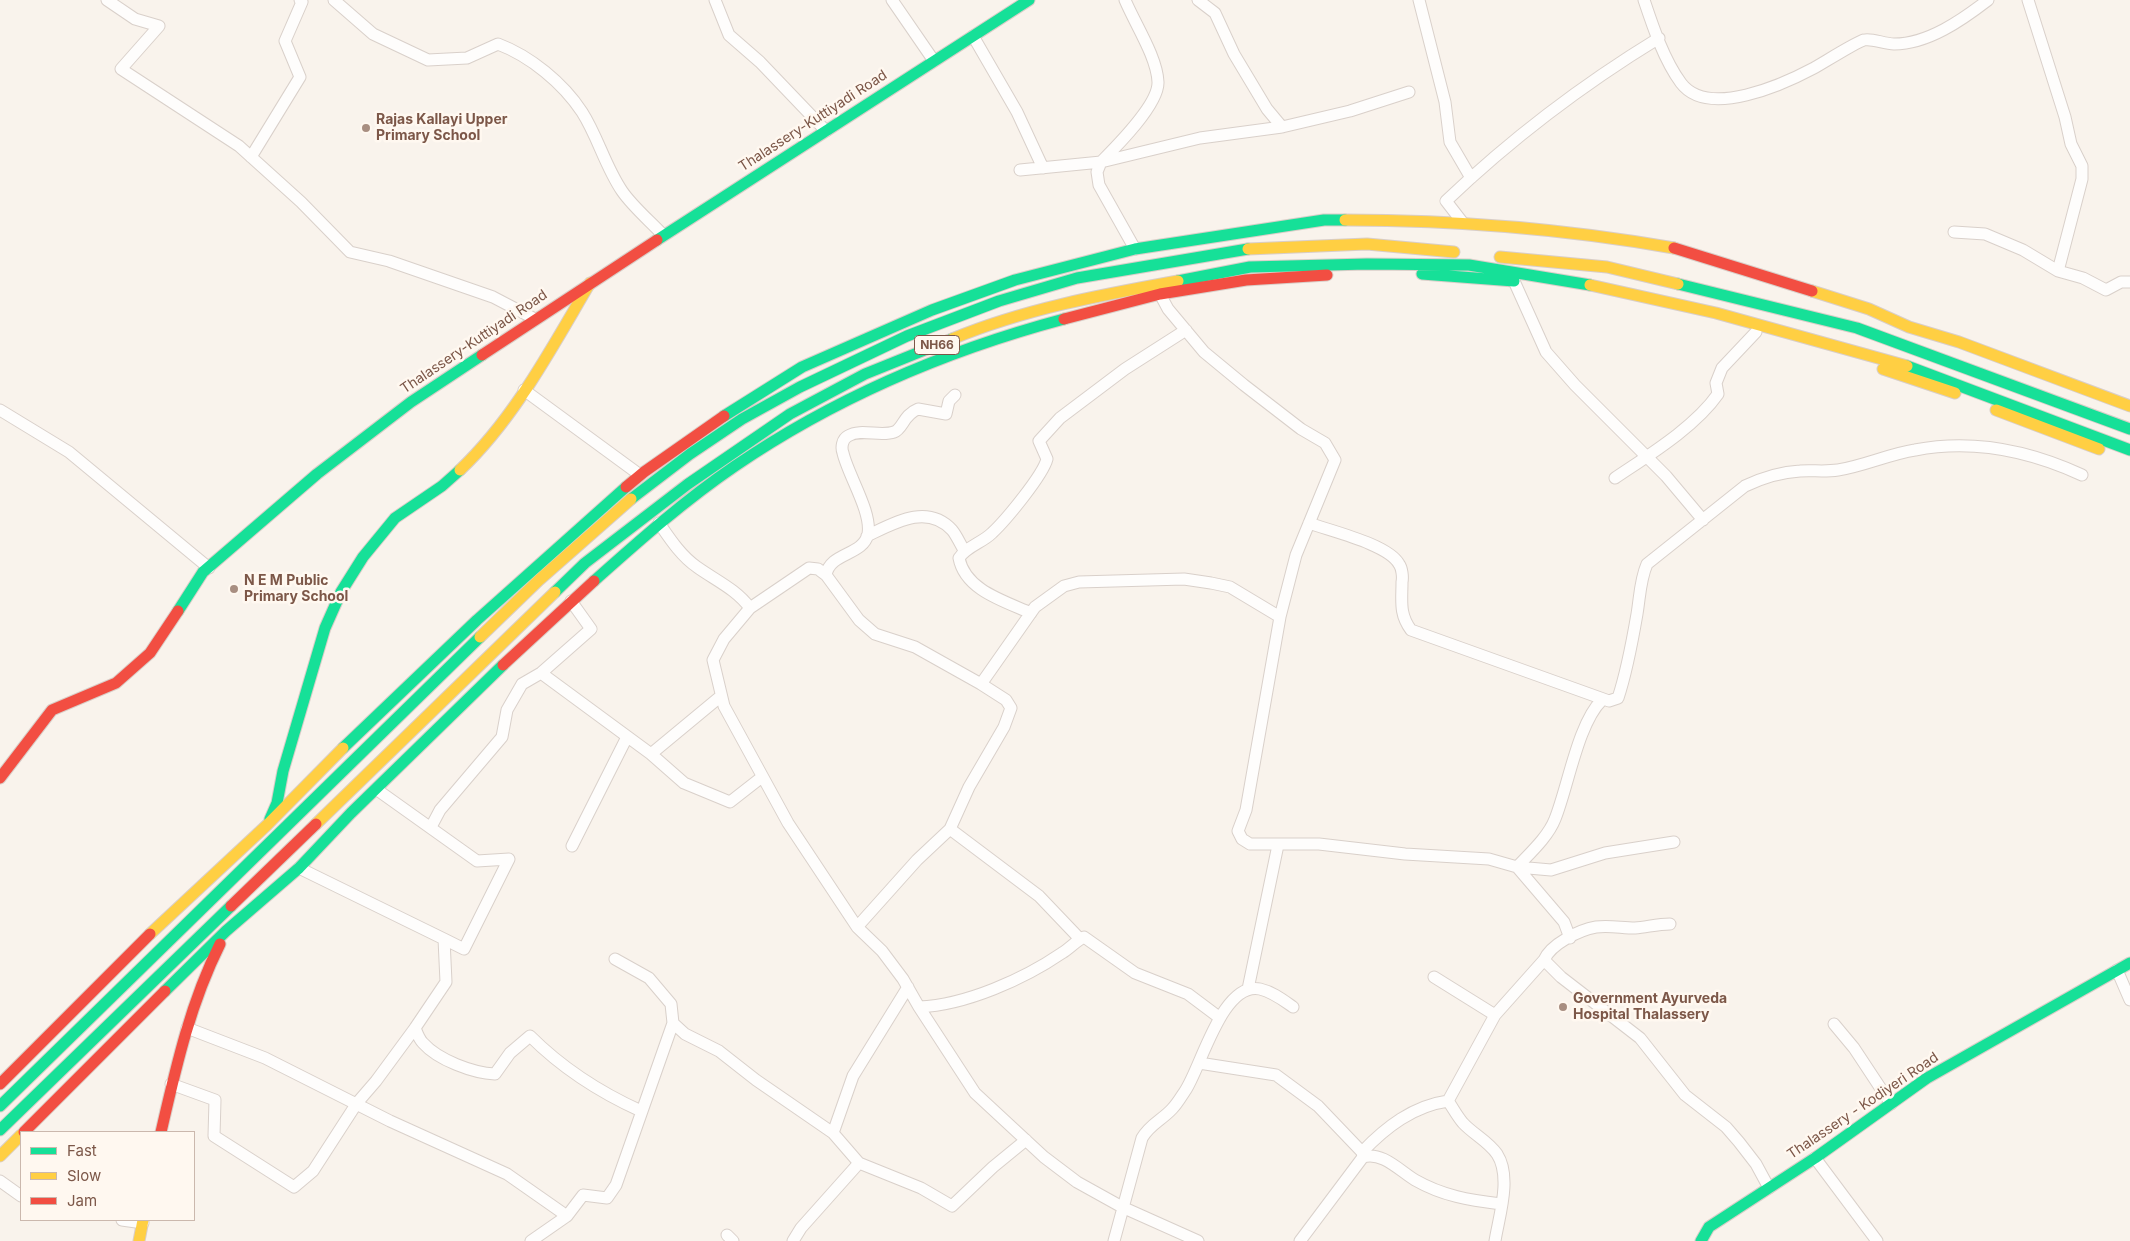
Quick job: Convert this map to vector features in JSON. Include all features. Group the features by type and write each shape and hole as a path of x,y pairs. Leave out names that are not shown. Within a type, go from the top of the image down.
{"main road":[{"name":"Thalassery-Kuttiyadi Road","path":"0,778 4,763 52,710 116,683 150,653 208,568 317,474 411,402 590,283 1028,0"},
{"path":"0,1084 171,913 267,826 343,748 484,614 640,475 724,416 811,364 932,310 1015,280 1135,249 1324,220 1396,220 1463,223 1607,237 1684,250 1869,309 1909,327 1959,342 2130,406"},
{"name":"NH66","path":"0,1106 539,580 613,513 690,454 742,419 800,386 907,336 999,301 1077,278 1236,250 1367,244 1607,267 1857,328 2130,429"},
{"name":"NH66","path":"0,1130 584,563 688,484 790,414 865,374 980,327 1080,299 1250,267 1367,264 1469,265 1599,286 1716,313 1921,370 2130,450"},
{"path":"25,1131 226,931 298,868 376,789 571,601 659,523 735,466 841,402 924,366 1012,333 1160,294 1246,280 1356,273 1412,273 1514,281 1600,296 1789,339 1963,396 2053,433 2130,459"},
{"path":"267,826 277,803 283,771 325,628 341,592 363,557 395,518 461,470 481,450 538,371 590,283"},
{"path":"161,1131 171,1084 187,1028 202,983 226,931"},
{"name":"Thalassery - Kodiyeri Road","path":"1700,1241 1708,1227 1815,1158 1927,1078 2130,963"},
{"path":"0,1156 20,1136"},
{"path":"139,1241 143,1221"}],"street":[{"path":"107,0 134,20 158,26 121,69 239,146 301,202 350,252 389,261 493,297 535,319"},
{"path":"252,157 300,77 285,41 302,2 300,0"},
{"path":"334,0 373,34 428,60 468,58 498,44 518,52 558,83 583,113 606,166 623,192 664,235"},
{"path":"715,0 729,35 767,69 826,131"},
{"path":"892,0 934,61"},
{"path":"1125,0 1152,59 1158,82 1155,99 1101,162 1097,172 1099,185 1135,249"},
{"path":"1198,0 1215,12 1234,54 1267,109 1282,127"},
{"path":"1419,0 1445,102 1450,142 1471,178"},
{"path":"1644,0 1659,38 1682,84 1696,95 1716,99 1755,93 1777,87 1863,40 1894,44 1914,41 1934,34 1988,0"},
{"path":"2028,0 2065,117 2071,144 2082,166 2082,179 2058,272"},
{"path":"973,36 1017,112 1043,168"},
{"path":"1463,223 1446,201 1524,132 1606,70 1659,38"},
{"path":"1020,170 1101,162 1200,138 1282,127 1350,110 1409,92"},
{"path":"1954,232 1985,234 2023,250 2058,272 2083,278 2106,290 2114,288 2121,282 2130,282"},
{"path":"1514,281 1546,352 1574,385 1647,456 1703,520"},
{"path":"1160,294 1168,309 1204,352 1244,385 1325,444 1335,460 1296,555 1280,617 1246,810 1238,831 1242,839 1250,844 1278,846 1319,844 1405,854 1489,859 1517,868 1551,870 1605,853 1674,842"},
{"path":"1031,613 971,584 961,568 959,558 964,550 975,546 992,533 1040,476 1047,459 1040,441 1060,418 1124,369 1186,330"},
{"path":"1615,478 1647,456 1708,408 1718,394 1716,383 1722,368 1756,332"},
{"path":"524,390 640,475"},
{"path":"867,536 868,528 858,489 842,452 843,441 847,436 856,434 894,432 901,426 905,417 918,409 946,414 949,401 955,395"},
{"path":"0,410 69,452 208,568"},
{"path":"1309,523 1384,550 1395,558 1400,565 1403,581 1401,604 1404,620 1411,630 1609,702 1618,698 1631,646 1640,578 1647,564 1745,486 1763,478 1800,471 1822,472 1840,470 1915,450 1951,446 1994,447 2051,461 2082,475"},
{"path":"826,575 827,567 837,559 858,548 867,536 909,517 924,516 936,518 952,530 964,550"},
{"path":"659,523 674,545 696,566 730,588 750,608"},
{"path":"857,927 868,918 917,860 950,829 969,787 1010,716 1011,708 1006,700 982,684 916,647 875,634 859,620 826,575 818,569 809,568 750,608 724,639 714,660 721,696 728,713 788,823 857,927 882,951 908,987 975,1093 1026,1140 1077,1182 1122,1207 1198,1241"},
{"path":"982,684 1031,613 1054,592 1064,586 1079,582 1184,579 1230,587 1280,617"},
{"path":"431,827 440,810 502,737 507,710 522,684 541,674 592,629 571,601"},
{"path":"541,674 650,754 684,783 730,802 762,777"},
{"path":"650,754 721,696"},
{"path":"1517,868 1535,848 1554,821 1586,728 1594,708 1602,700"},
{"path":"572,846 627,737"},
{"path":"298,868 464,949 509,859 477,861 376,789"},
{"path":"950,829 1039,896 1080,939"},
{"path":"1248,989 1278,846"},
{"path":"1517,868 1564,922 1570,938"},
{"path":"1300,1241 1377,1136 1416,1109 1448,1101 1495,1015 1553,949 1570,938 1596,927 1636,928 1670,924"},
{"path":"919,1007 956,1002 998,986 1050,961 1080,939 1087,938 1135,973 1188,994 1220,1018"},
{"path":"171,1084 215,1100 214,1136 294,1187 313,1171 357,1103 376,1081 415,1028 446,982 444,939"},
{"path":"531,1241 567,1216 583,1195 607,1198 616,1186 673,1023 671,1004 649,978 614,959"},
{"path":"1544,960 1561,977 1640,1038 1685,1095 1733,1135 1756,1164 1770,1188"},
{"path":"2117,970 2130,1000"},
{"path":"1434,978 1495,1015"},
{"path":"833,1133 853,1076 908,987"},
{"path":"1114,1241 1142,1138 1151,1124 1172,1109 1186,1090 1224,1009 1248,989 1259,988 1274,994 1293,1007"},
{"path":"673,1023 685,1034 719,1051 756,1080 833,1133 859,1163 921,1188 952,1206 992,1167 1026,1140"},
{"path":"1834,1024 1854,1048 1891,1104"},
{"path":"187,1028 265,1058 390,1121 507,1174 567,1216"},
{"path":"415,1028 422,1042 447,1059 478,1073 495,1074 510,1053 530,1036 568,1071 612,1098 641,1111"},
{"path":"1199,1062 1276,1075 1318,1106 1362,1154 1380,1157 1416,1181 1459,1199 1501,1204"},
{"path":"1448,1101 1464,1124 1485,1140 1497,1154 1502,1166 1501,1204 1495,1241"},
{"path":"1815,1158 1877,1241"},
{"path":"793,1241 801,1228 859,1163"},
{"path":"0,1181 20,1195"}],"traffic: fast":[{"path":"657,240 1029,0"},
{"path":"724,416 802,367 932,310 1015,280 1135,249 1324,220 1345,220"},
{"path":"631,499 690,454 742,419 800,387 907,336 999,301 1077,278 1248,249"},
{"path":"1178,281 1250,267 1367,264 1469,265 1590,285"},
{"path":"1422,274 1514,281"},
{"path":"1678,284 1857,328 2130,429"},
{"path":"594,581 663,521 716,479 773,441 812,419 852,398 935,361 978,345 1064,319"},
{"path":"555,592 585,563 688,484 790,414 865,374 952,339"},
{"path":"178,611 203,572 317,474 411,402 482,355"},
{"path":"1907,366 2130,450"},
{"path":"270,819 277,803 283,771 325,628 341,592 363,557 395,518 442,486 460,470"},
{"path":"343,748 477,620 626,487"},
{"path":"0,1106 480,637"},
{"path":"165,991 226,931 299,868 351,813 503,665"},
{"path":"0,1130 231,906"},
{"path":"1701,1241 1709,1227 1815,1158 1927,1078 2130,963"}],"traffic: slow":[{"path":"1345,220 1386,220 1510,227 1633,241 1674,248"},
{"path":"1248,249 1367,244 1454,252"},
{"path":"1500,257 1607,267 1678,284"},
{"path":"952,339 979,328 1035,311 1178,281"},
{"path":"460,470 480,450 515,405 547,357 590,283"},
{"path":"1590,285 1716,313 1907,366"},
{"path":"1812,291 1869,309 1909,327 1959,342 2130,406"},
{"path":"1883,369 1955,393"},
{"path":"1996,410 2099,449"},
{"path":"480,637 539,580 631,499"},
{"path":"316,824 555,592"},
{"path":"150,934 267,825 343,748"},
{"path":"0,1156 20,1136"},
{"path":"139,1241 143,1221"}],"traffic: jam":[{"path":"482,355 657,240"},
{"path":"1674,248 1812,291"},
{"path":"1064,319 1160,294 1246,280 1327,275"},
{"path":"626,487 644,472 724,416"},
{"path":"503,665 594,581"},
{"path":"0,778 52,710 116,683 150,653 178,611"},
{"path":"231,906 316,824"},
{"path":"0,1084 150,934"},
{"path":"161,1131 178,1060 192,1013 209,967 220,944"},
{"path":"25,1131 165,991"}],"place":[{"name":"Rajas Kallayi Upper Primary School","path":"366,128"},
{"name":"N E M Public Primary School","path":"234,589"},
{"name":"Government Ayurveda Hospital Thalassery","path":"1563,1007"}]}
